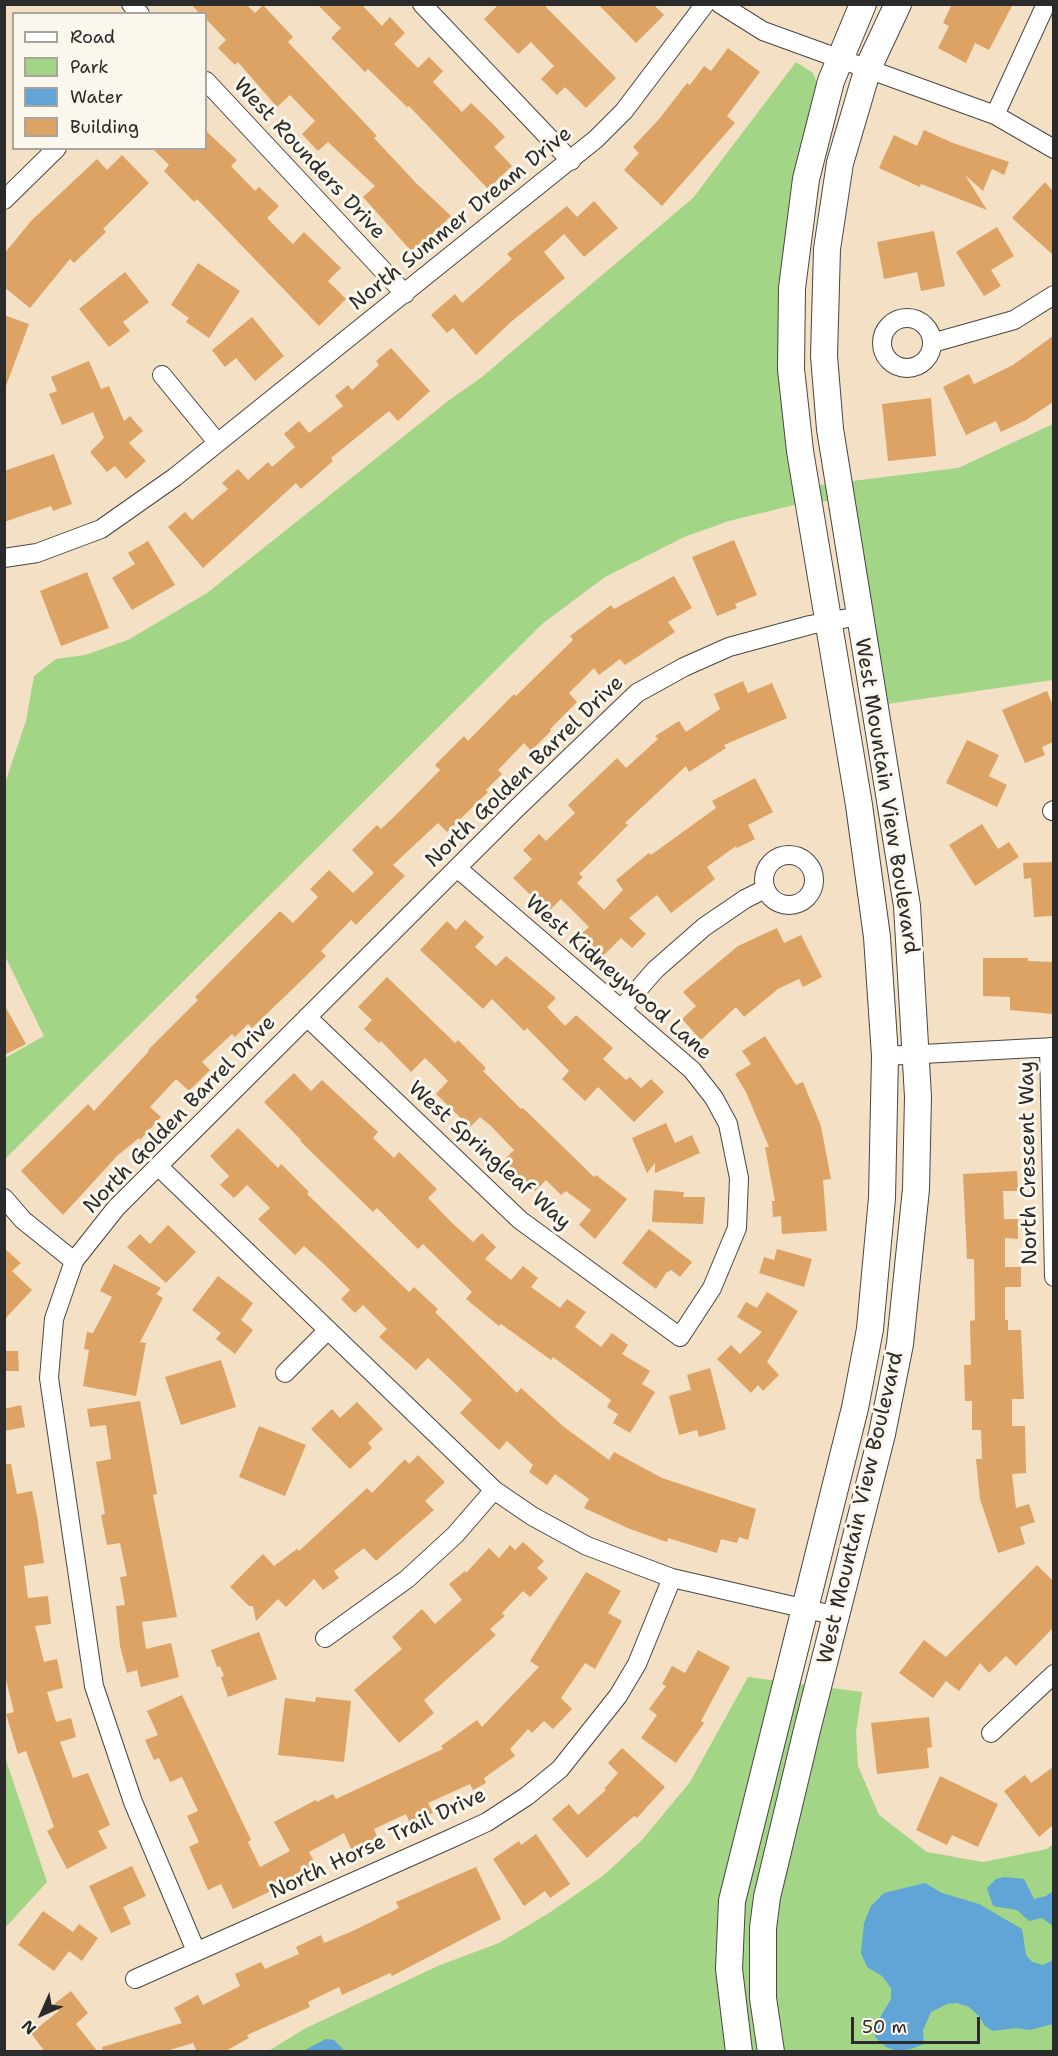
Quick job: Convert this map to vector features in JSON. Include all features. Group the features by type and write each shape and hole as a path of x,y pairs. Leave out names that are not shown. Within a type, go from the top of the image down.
{"street":[{"path":"422,4 571,162"},
{"name":"North Summer Dream Drive","path":"4,558 37,553 101,530 176,477 571,162 624,111 705,4"},
{"path":"720,4 764,32 995,115 1053,149"},
{"name":"West Mountain View Boulevard","path":"771,2052 763,1998 763,1928 768,1897 807,1730 879,1445 900,1344 916,1190 916,1054 907,906 830,429 824,321 827,249 863,4"},
{"name":"West Mountain View Boulevard","path":"739,2052 729,1969 732,1901 855,1408 870,1329 882,1198 885,1056 877,937 859,805 796,419 791,369 791,312 800,208 813,142 854,64 898,4"},
{"path":"995,115 1046,4"},
{"name":"West Rounders Drive","path":"207,82 405,294"},
{"path":"5,198 55,150"},
{"path":"933,343 1014,320 1053,295"},
{"path":"162,375 218,442"},
{"name":"North Golden Barrel Drive","path":"196,1951 134,1802 93,1686 49,1378 54,1319 74,1261 116,1208 456,868 637,693 684,667 729,647 860,616"},
{"name":"West Kidneywood Lane","path":"456,868 692,1070 714,1098 728,1124 739,1178 737,1228 712,1288 680,1337"},
{"path":"622,1008 654,970 704,927 745,899 765,889"},
{"name":"West Springleaf Way","path":"307,1017 520,1220 680,1337"},
{"path":"885,1056 1051,1047"},
{"name":"North Crescent Way","path":"1051,1047 1053,1277"},
{"path":"158,1166 494,1490 532,1516 587,1546 672,1578 837,1616"},
{"path":"4,1198 23,1220 74,1261"},
{"path":"285,1373 327,1331"},
{"path":"325,1638 407,1579 455,1535 494,1490"},
{"name":"North Horse Trail Drive","path":"135,1979 487,1822 527,1796 560,1769 618,1696 637,1664 672,1578"},
{"path":"991,1733 1053,1674"}],"green space":[{"path":"796,62 813,73 817,84 797,165 784,254 795,488 958,468 1053,424 1053,680 887,704 853,498 798,504 729,521 684,537 605,577 542,624 5,1159 5,1058 44,1036 5,956 4,786 26,721 34,676 56,659 85,655 128,640 207,593 448,401 482,377 693,198"},
{"path":"748,1677 862,1692 856,1732 858,1766 879,1815 927,1852 983,1862 1047,1849 1053,1844 1053,2051 267,2052 304,2029 440,1965 499,1943 549,1913 604,1875 642,1840 690,1782"},
{"path":"5,1757 47,1882 4,1928"}],"water":[{"path":"1004,1877 1024,1879 1034,1899 1046,1896 1053,1891 1053,1926 1042,1918 1029,1921 1017,1910 993,1906 987,1888 996,1879"},
{"path":"925,1883 942,1893 979,1904 1022,1929 1026,1955 1032,1962 1043,1965 1053,1960 1053,2024 1030,2030 1016,2028 993,2031 985,2026 979,2016 969,2007 957,2003 947,2004 931,2012 923,2030 924,2044 897,2051 886,2047 875,2037 875,2026 891,1999 891,1988 882,1976 867,1967 861,1953 864,1923 871,1906 884,1893"},
{"path":"326,2039 334,2040 345,2051 303,2051"}],"building":[{"path":"191,4 246,4 255,13 263,5 293,37 288,42 377,136 374,138 416,183 451,216 413,253 363,197 375,186 328,142 318,151 302,134 315,121 290,95 277,107 238,62 235,65 218,48 226,40 207,20 207,12 198,12"},
{"path":"317,4 361,4 382,26 390,17 405,33 394,44 418,68 429,57 443,71 433,82 462,112 471,103 492,123 505,137 494,147 512,166 488,189 409,106 407,107 368,69 365,72 331,38 341,28"},
{"path":"499,4 543,4 616,78 586,108 565,87 557,95 541,79 554,66 531,42 518,54 484,19"},
{"path":"598,4 653,4 664,15 636,43"},
{"path":"952,4 1013,4 989,50 975,43 966,63 938,48 949,26 943,23"},
{"path":"728,48 760,72 727,116 735,123 662,206 624,170 639,153 633,147 660,118 687,83 690,85 704,66 711,71"},
{"path":"924,130 953,143 1009,162 1004,175 992,169 983,191 965,175 987,210 921,184 920,187 879,168 894,135 917,146"},
{"path":"207,132 237,160 231,166 255,191 259,187 279,206 267,218 293,244 304,232 341,268 328,281 346,299 319,326 197,199 194,202 164,171 169,165 154,150 207,150"},
{"path":"122,155 149,183 103,229 106,232 74,263 70,259 30,308 4,287 4,254 31,221 97,159 107,170"},
{"path":"1045,182 1053,191 1053,255 1012,218"},
{"path":"594,201 618,228 584,257 564,234 544,252 565,278 512,321 476,355 453,328 447,333 431,315 455,294 462,303 512,259 507,254 567,206 577,217"},
{"path":"997,227 1014,256 991,270 1001,286 984,296 956,252"},
{"path":"934,231 945,286 921,291 917,272 884,279 877,242"},
{"path":"198,263 240,291 209,338 186,322 189,318 171,305"},
{"path":"125,272 149,302 123,322 130,331 109,347 79,309"},
{"path":"4,315 29,324 6,386 4,385"},
{"path":"252,317 284,356 255,381 236,358 225,367 212,350"},
{"path":"1053,336 1053,402 1026,420 1001,432 996,421 966,435 943,387 969,374 974,384 1013,365"},
{"path":"391,348 430,391 398,421 389,411 331,458 333,461 301,489 296,483 203,568 168,527 185,512 192,520 228,489 222,483 238,469 248,480 268,462 272,467 295,447 284,434 299,421 309,433 343,406 335,396 348,385 352,390 379,365 376,361"},
{"path":"89,361 101,389 109,386 124,421 130,416 143,431 129,443 146,461 126,479 115,466 107,472 90,452 104,438 93,412 62,425 49,394 57,391 51,377"},
{"path":"931,398 936,456 888,461 882,404"},
{"path":"54,454 72,504 53,511 51,506 4,522 4,471"},
{"path":"734,540 757,595 735,604 737,608 717,616 692,557"},
{"path":"148,541 175,585 132,610 112,578 135,564 128,553"},
{"path":"87,572 109,628 61,646 40,591"},
{"path":"674,576 692,608 668,622 675,632 625,665 620,659 599,675 594,668 569,693 577,702 531,751 524,743 498,770 502,774 486,790 488,792 447,832 438,823 393,865 405,876 356,925 351,920 321,951 326,956 303,979 252,1028 248,1024 235,1037 232,1034 202,1062 210,1070 189,1091 176,1079 150,1107 161,1117 140,1140 139,1138 117,1156 63,1215 21,1171 88,1104 94,1111 148,1050 198,1000 195,997 280,911 293,923 318,897 310,889 329,870 353,893 374,873 352,850 377,825 381,829 397,814 440,770 435,765 464,736 468,741 514,694 516,696 573,640 570,636 611,605 614,609"},
{"path":"743,681 748,693 772,683 787,718 724,745 726,748 689,772 686,766 625,823 628,825 579,874 583,877 577,883 604,910 623,890 616,880 649,853 651,855 716,808 712,801 755,778 773,812 748,825 755,839 737,848 736,846 707,867 715,879 671,913 657,895 629,918 646,934 632,948 621,938 603,956 581,934 589,927 561,899 548,912 513,878 532,859 523,850 539,834 546,841 575,813 568,805 617,758 626,768 658,739 655,736 679,721 686,732 720,709 714,694"},
{"path":"1047,691 1053,706 1053,742 1042,747 1045,755 1025,763 1002,710"},
{"path":"967,740 999,755 989,776 1007,785 997,807 946,783"},
{"path":"982,824 998,849 1009,842 1019,857 975,886 949,845"},
{"path":"1053,862 1053,916 1034,917 1031,878 1024,879 1023,863"},
{"path":"465,920 484,937 475,947 496,966 506,956 556,998 547,1007 565,1026 576,1015 613,1048 603,1059 626,1080 630,1077 641,1088 651,1079 664,1092 634,1122 598,1087 585,1101 562,1079 569,1071 527,1028 524,1031 492,999 483,1009 420,950 447,921 456,930"},
{"path":"777,928 784,943 801,935 822,977 803,987 799,979 778,989 744,1017 736,1007 701,1040 682,1019 696,1006 683,992 738,946"},
{"path":"983,958 1028,958 1028,961 1053,962 1053,1014 1010,1010 1010,997 983,996"},
{"path":"387,977 455,1043 458,1040 486,1068 483,1071 594,1177 596,1175 627,1199 595,1239 579,1225 591,1210 566,1191 561,1195 546,1180 535,1191 503,1161 514,1150 490,1125 480,1117 470,1127 436,1094 448,1081 425,1058 411,1072 381,1041 379,1043 364,1029 372,1020 358,1007"},
{"path":"4,1004 26,1044 4,1055"},
{"path":"765,1036 796,1085 803,1082 821,1126 831,1179 823,1180 827,1231 782,1234 781,1216 773,1217 772,1201 775,1201 765,1147 769,1147 746,1092 735,1074 751,1064 742,1051"},
{"path":"294,1073 311,1091 322,1080 378,1132 373,1138 394,1158 399,1152 437,1189 428,1198 452,1223 473,1242 482,1233 496,1247 485,1259 511,1280 523,1266 538,1278 531,1287 560,1308 567,1299 586,1312 575,1327 601,1347 612,1333 628,1345 622,1354 650,1371 642,1384 655,1392 630,1433 613,1423 618,1414 607,1407 611,1400 553,1357 551,1360 501,1324 499,1326 466,1299 472,1292 423,1244 418,1249 377,1208 373,1212 300,1141 264,1102"},
{"path":"666,1123 675,1143 692,1135 700,1153 655,1173 655,1163 647,1173 632,1138"},
{"path":"238,1128 278,1168 281,1164 309,1192 307,1194 409,1292 414,1287 438,1309 435,1312 517,1393 521,1388 564,1427 609,1460 614,1452 662,1478 756,1509 748,1540 739,1537 737,1543 721,1539 717,1553 668,1538 667,1542 630,1529 584,1508 589,1499 555,1474 547,1485 529,1472 533,1465 507,1441 499,1450 460,1413 472,1400 447,1376 428,1358 416,1370 379,1337 387,1329 363,1305 355,1313 341,1299 350,1290 325,1265 304,1246 295,1255 258,1219 270,1208 247,1185 234,1198 220,1185 229,1176 210,1156"},
{"path":"1017,1171 1018,1191 1003,1191 1004,1219 1018,1219 1018,1239 1005,1238 1005,1267 1021,1267 1021,1287 1005,1287 1005,1320 1008,1320 1008,1330 1021,1330 1024,1399 1012,1399 1012,1426 1025,1426 1026,1473 1012,1474 1016,1508 1029,1504 1035,1522 1020,1527 1025,1544 998,1553 980,1499 976,1459 982,1459 981,1430 972,1430 972,1401 965,1401 964,1365 971,1365 970,1321 975,1320 974,1259 967,1259 963,1174"},
{"path":"654,1190 684,1192 683,1197 705,1197 703,1224 652,1222"},
{"path":"168,1225 196,1252 166,1283 127,1247 140,1234 150,1244"},
{"path":"649,1229 692,1262 680,1277 671,1270 666,1273 656,1289 622,1263"},
{"path":"4,1248 21,1263 12,1271 32,1290 4,1320"},
{"path":"777,1249 812,1259 804,1287 759,1273 764,1257 774,1260"},
{"path":"114,1264 161,1288 156,1294 163,1298 140,1342 146,1343 136,1396 83,1386 89,1350 84,1349 87,1332 93,1333 112,1297 100,1291"},
{"path":"218,1276 253,1303 241,1320 253,1330 235,1354 216,1339 221,1333 192,1310"},
{"path":"767,1292 798,1311 767,1362 779,1375 763,1391 758,1385 751,1393 717,1359 731,1345 740,1354 762,1332 737,1317 746,1302 757,1308"},
{"path":"4,1351 18,1351 19,1371 4,1371"},
{"path":"221,1360 236,1407 181,1425 165,1377"},
{"path":"710,1368 726,1429 699,1437 697,1430 679,1435 669,1396 691,1390 687,1375"},
{"path":"140,1401 157,1494 153,1495 177,1617 142,1622 146,1649 171,1643 179,1677 141,1687 137,1670 127,1673 120,1646 116,1606 125,1605 120,1577 127,1576 120,1543 107,1545 101,1515 105,1514 96,1462 111,1459 106,1425 90,1427 87,1409"},
{"path":"357,1402 383,1429 368,1443 372,1448 350,1469 311,1429 332,1409 340,1418"},
{"path":"21,1405 25,1427 4,1431 4,1409"},
{"path":"259,1426 306,1445 285,1496 239,1477"},
{"path":"418,1455 445,1482 425,1501 434,1510 376,1561 364,1548 334,1571 339,1578 323,1590 314,1579 286,1607 278,1599 256,1621 253,1606 249,1606 230,1587 263,1554 274,1566 297,1549 299,1551 367,1488 372,1493 405,1459 409,1464"},
{"path":"4,1464 11,1464 17,1494 32,1491 44,1563 24,1566 28,1598 48,1596 51,1624 35,1626 44,1662 57,1659 63,1688 47,1692 56,1722 71,1718 76,1737 60,1742 73,1778 88,1773 110,1825 98,1831 107,1848 67,1869 47,1831 54,1827 26,1751 18,1754 6,1714 14,1712 4,1672"},
{"path":"523,1542 544,1561 537,1568 548,1578 530,1597 523,1591 502,1613 505,1616 490,1629 496,1635 424,1700 434,1713 399,1743 354,1690 402,1649 392,1637 422,1609 435,1624 462,1600 449,1584 465,1571 466,1573 489,1548 499,1558 510,1545 515,1550"},
{"path":"1037,1565 1053,1581 1053,1628 1016,1666 1006,1656 989,1673 980,1663 959,1691 946,1681 933,1698 899,1673 924,1640 946,1657"},
{"path":"586,1572 621,1591 608,1613 622,1621 595,1669 585,1663 561,1698 572,1709 553,1729 544,1721 532,1733 528,1729 510,1749 515,1756 484,1778 486,1783 473,1790 470,1784 428,1803 433,1813 410,1823 406,1814 374,1829 378,1839 352,1851 344,1833 309,1852 316,1865 270,1889 271,1891 233,1909 221,1884 208,1890 189,1847 199,1842 187,1816 198,1811 182,1777 170,1782 159,1758 154,1760 145,1740 158,1735 147,1711 182,1695 251,1840 248,1842 260,1867 290,1851 274,1822 316,1800 317,1802 333,1794 336,1799 443,1749 441,1746 477,1720 482,1727 539,1667 530,1661"},
{"path":"259,1632 277,1679 228,1697 221,1677 224,1676 220,1666 217,1667 211,1650"},
{"path":"698,1650 730,1667 701,1721 704,1723 676,1763 641,1738 657,1715 649,1709 666,1686 662,1684 672,1666 685,1673"},
{"path":"316,1697 351,1701 344,1762 278,1755 285,1698 315,1702"},
{"path":"929,1717 932,1747 927,1748 929,1768 877,1774 871,1723"},
{"path":"622,1748 665,1787 637,1818 634,1816 587,1858 552,1819 569,1804 578,1815 606,1790 604,1789 618,1773 608,1763"},
{"path":"1053,1767 1053,1825 1039,1837 1004,1791 1025,1775 1031,1783"},
{"path":"940,1776 998,1804 978,1847 952,1835 947,1845 916,1830"},
{"path":"536,1834 570,1884 550,1898 545,1891 524,1906 493,1859 519,1841 521,1845"},
{"path":"132,1866 146,1896 123,1907 131,1924 111,1933 89,1886"},
{"path":"476,1867 501,1919 392,1976 390,1973 342,1995 339,1987 308,2002 310,2007 247,2035 249,2038 224,2052 197,2052 193,2043 163,2052 103,2052 102,2047 182,2023 174,2008 198,1995 203,2005 240,1986 235,1974 261,1962 265,1969 299,1954 296,1947 321,1935 324,1943 355,1930 399,1908 396,1902"},
{"path":"43,1911 73,1932 79,1924 98,1938 82,1961 69,1951 54,1971 18,1945"},
{"path":"71,1991 88,2013 76,2024 98,2052 45,2052 31,2033 59,2011 54,2004"}]}
